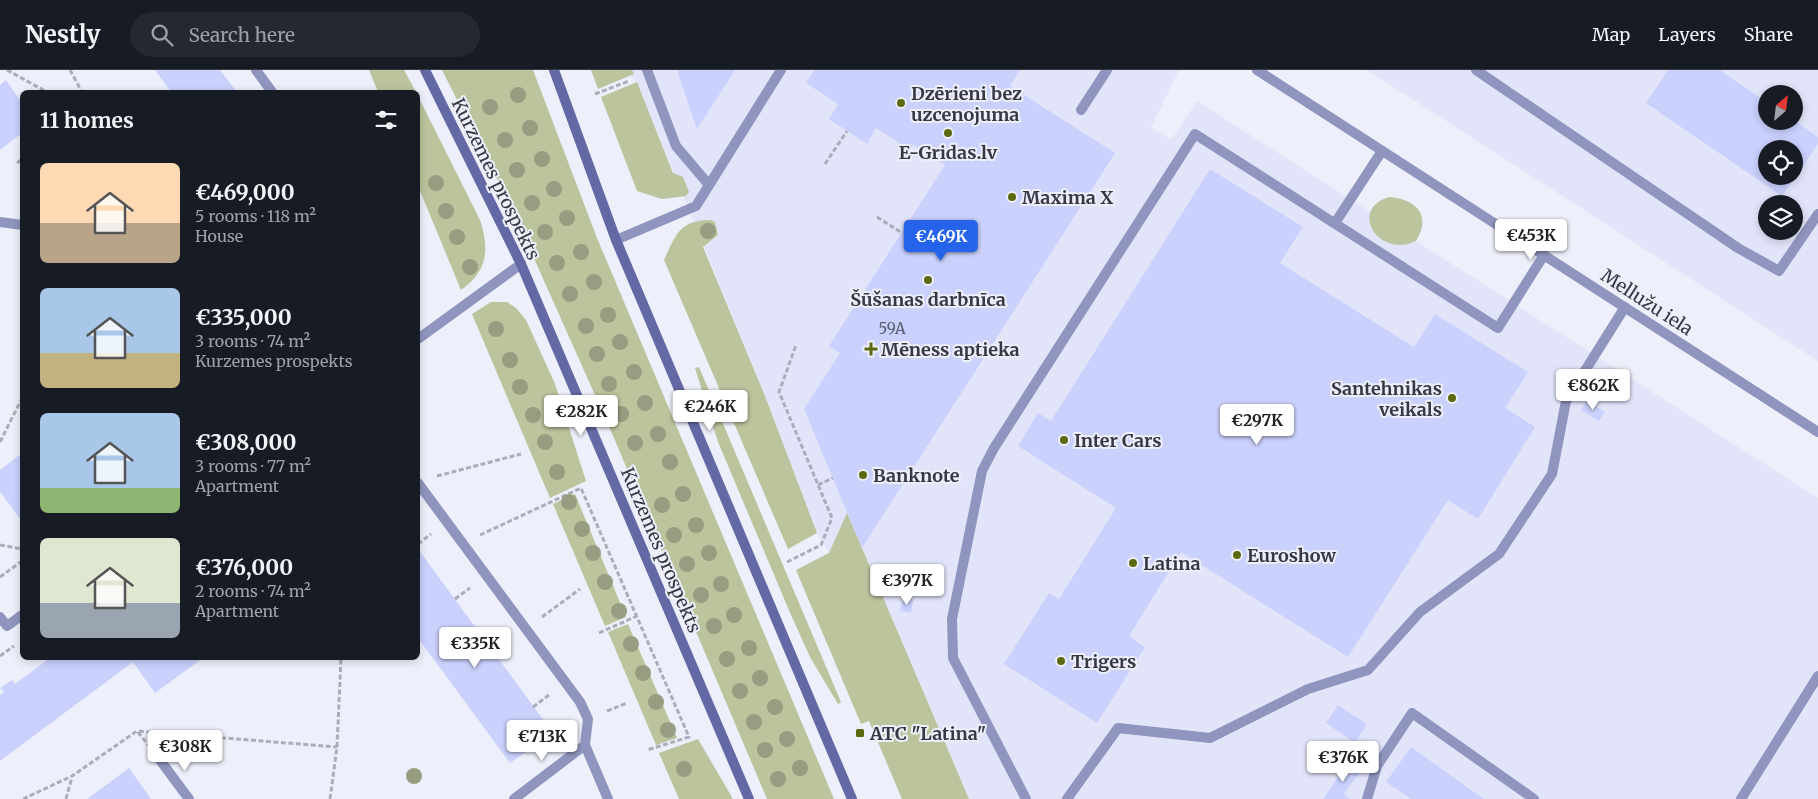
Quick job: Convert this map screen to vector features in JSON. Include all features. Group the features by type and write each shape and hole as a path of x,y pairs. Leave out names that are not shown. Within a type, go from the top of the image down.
{"main road":[{"name":"Kurzemes prospekts","path":"425,70 521,264 749,799"},
{"path":"554,70 616,240 852,799"}],"street":[{"path":"256,70 271,90"},
{"path":"616,240 696,206 781,70"},
{"path":"1081,110 1107,70"},
{"name":"Mellužu iela","path":"1257,70 1818,432"},
{"path":"1476,70 1738,248 1779,271 1818,214"},
{"path":"647,72 676,146 709,185"},
{"path":"1026,799 953,658 952,619 982,471 994,448 1195,134 1498,328 1544,255"},
{"path":"1335,223 1382,151"},
{"path":"0,222 20,225"},
{"path":"420,338 521,264"},
{"path":"1067,799 1118,728 1210,738 1308,689 1368,670 1420,612 1499,554 1552,474 1566,401 1625,307"},
{"path":"420,486 580,702 588,719 585,745 608,799"},
{"path":"0,617 3,628 20,616"},
{"path":"1740,799 1818,676"},
{"path":"1367,799 1377,766 1412,713 1534,799"},
{"path":"514,799 585,745"},
{"path":"160,760 189,799"}],"path":[{"path":"7,70 43,90"},
{"path":"70,70 81,90"},
{"path":"595,94 647,72"},
{"path":"825,164 847,131"},
{"path":"878,217 902,233"},
{"path":"787,562 821,545 832,518 779,392 796,345"},
{"path":"0,442 20,402"},
{"path":"436,476 521,454"},
{"path":"818,485 833,478"},
{"path":"462,543 581,488 689,737 647,750"},
{"path":"420,543 437,530"},
{"path":"0,545 20,549"},
{"path":"0,577 20,562"},
{"path":"599,633 636,616"},
{"path":"0,656 15,645"},
{"path":"330,799 337,747 340,660"},
{"path":"66,799 72,776"}],"shaded area":[{"path":"626,70 1179,70 1151,127 1171,140 1197,101 1818,498 1818,799 969,799 862,548 829,553 817,533 765,396 637,82"},
{"path":"1367,70 1818,70 1818,361"}],"green space":[{"path":"369,70 404,70 415,90 377,90"},
{"path":"442,70 533,70 597,238 834,799 767,799 608,424 511,207"},
{"path":"591,70 632,70 634,74 598,89"},
{"path":"637,82 673,173 683,177 689,192 686,196 662,199 637,191 601,97"},
{"path":"420,100 480,220 483,231 485,241 484,260 476,276 461,290 420,191"},
{"path":"1389,197 1407,201 1419,210 1422,216 1422,223 1421,232 1416,241 1402,245 1390,243 1380,238 1373,230 1370,221 1371,211 1377,203"},
{"path":"711,220 715,222 718,235 703,247 765,396 817,533 788,549 664,260 676,236 685,226"},
{"path":"491,302 507,302 516,308 526,320 555,384 586,481 550,498 472,314"},
{"path":"699,367 841,702 838,704 810,657 718,442 695,368"},
{"path":"575,494 626,617 605,626 553,504"},
{"path":"847,513 969,799 902,799 869,721 861,724 796,570 829,553"},
{"path":"628,624 677,738 656,745 608,632"},
{"path":"698,739 733,799 679,799 659,753"}],"building":[{"path":"155,70 220,70 235,90 170,90"},
{"path":"677,70 735,70 697,129"},
{"path":"814,70 1020,70 1010,86 1115,153 862,548 804,409 840,353 829,346 945,165 913,145 910,150 876,128 867,144 829,119 838,104 806,83"},
{"path":"1668,70 1720,70 1758,96 1758,130 1803,130 1803,127 1818,137 1818,144 1803,166 1803,140 1758,140 1758,180 1646,103"},
{"path":"6,80 20,100 20,135 0,150 0,85"},
{"path":"1210,169 1303,227 1280,263 1414,347 1435,314 1528,372 1505,408 1535,427 1478,519 1448,500 1348,657 1181,552 1129,636 1145,647 1097,723 1004,664 1049,593 1059,599 1116,508 1018,446 1038,413 1051,421"},
{"path":"1766,185 1790,185 1783,195"},
{"path":"1587,400 1605,412 1599,421 1581,410"},
{"path":"20,455 20,519 0,492 0,470"},
{"path":"420,552 553,733 510,763 420,641"},
{"path":"903,598 913,600 911,613 900,611"},
{"path":"47,660 200,660 155,693 133,662 0,761 0,695 4,692 0,688 12,680 15,684"},
{"path":"1338,705 1367,724 1355,743 1326,723"},
{"path":"1411,747 1484,799 1411,799 1386,782"},
{"path":"1348,762 1361,771 1344,794 1350,799 1323,799"},
{"path":"129,768 151,799 87,799"}],"place":[{"name":"Dzērieni bez uzcenojuma","path":"901,103"},
{"name":"E-Gridas.lv","path":"948,133"},
{"name":"Maxima X","path":"1012,197"},
{"name":"Šūšanas darbnīca","path":"928,280"},
{"name":"Mēness aptieka","path":"871,349"},
{"name":"Santehnikas veikals","path":"1452,398"},
{"name":"Inter Cars","path":"1064,440"},
{"name":"Banknote","path":"863,475"},
{"name":"Euroshow","path":"1237,555"},
{"name":"Latina","path":"1133,563"},
{"name":"Trigers","path":"1061,661"},
{"name":"ATC \"Latina\"","path":"860,733"}]}
